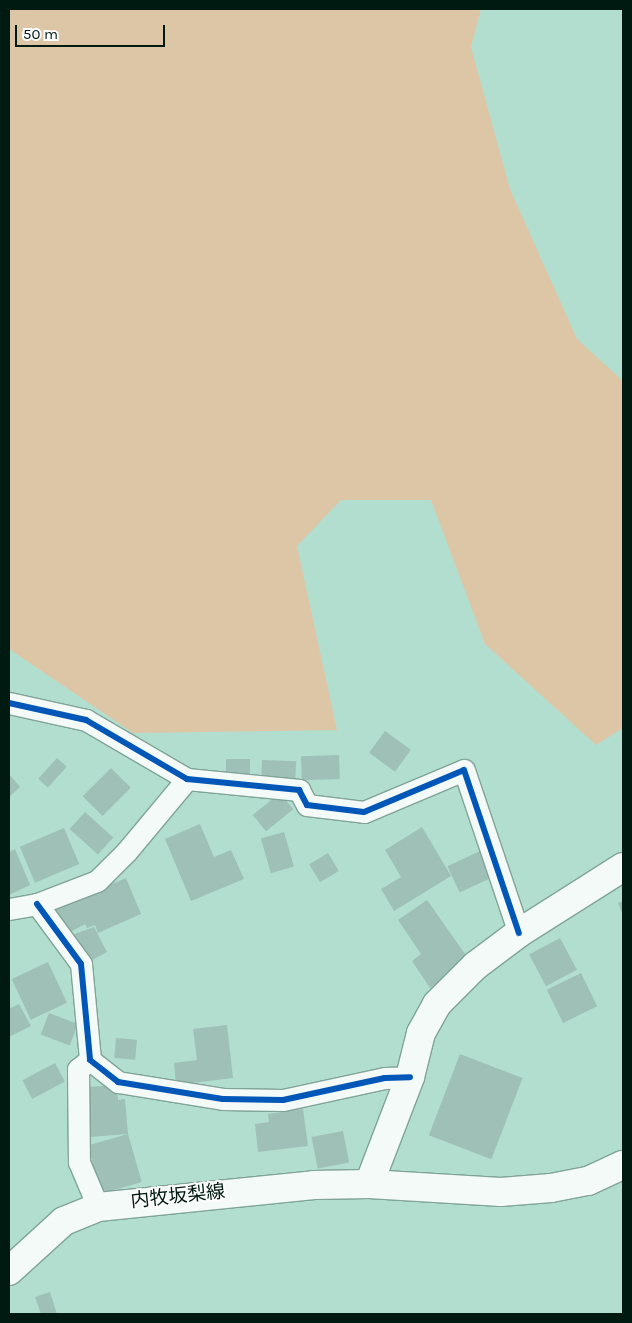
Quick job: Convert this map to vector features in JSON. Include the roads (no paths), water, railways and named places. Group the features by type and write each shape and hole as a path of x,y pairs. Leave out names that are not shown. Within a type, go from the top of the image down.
{"main road":[{"path":"369,1184 410,1077 421,1033 437,1004 475,966 519,933 623,867"},
{"name":"内牧坂梨線","path":"9,1271 64,1221 98,1206 203,1194 369,1184 501,1192 552,1188 588,1180 623,1165"}],"street":[{"path":"9,703 86,720 187,779 299,790 307,805 364,812 464,770 519,933"},
{"path":"9,909 37,904 97,881 127,851 187,779"},
{"path":"37,904 81,964 90,1060 118,1082 223,1099 283,1100 385,1078 410,1077"},
{"path":"90,1060 78,1069 79,1162 98,1206"}]}
